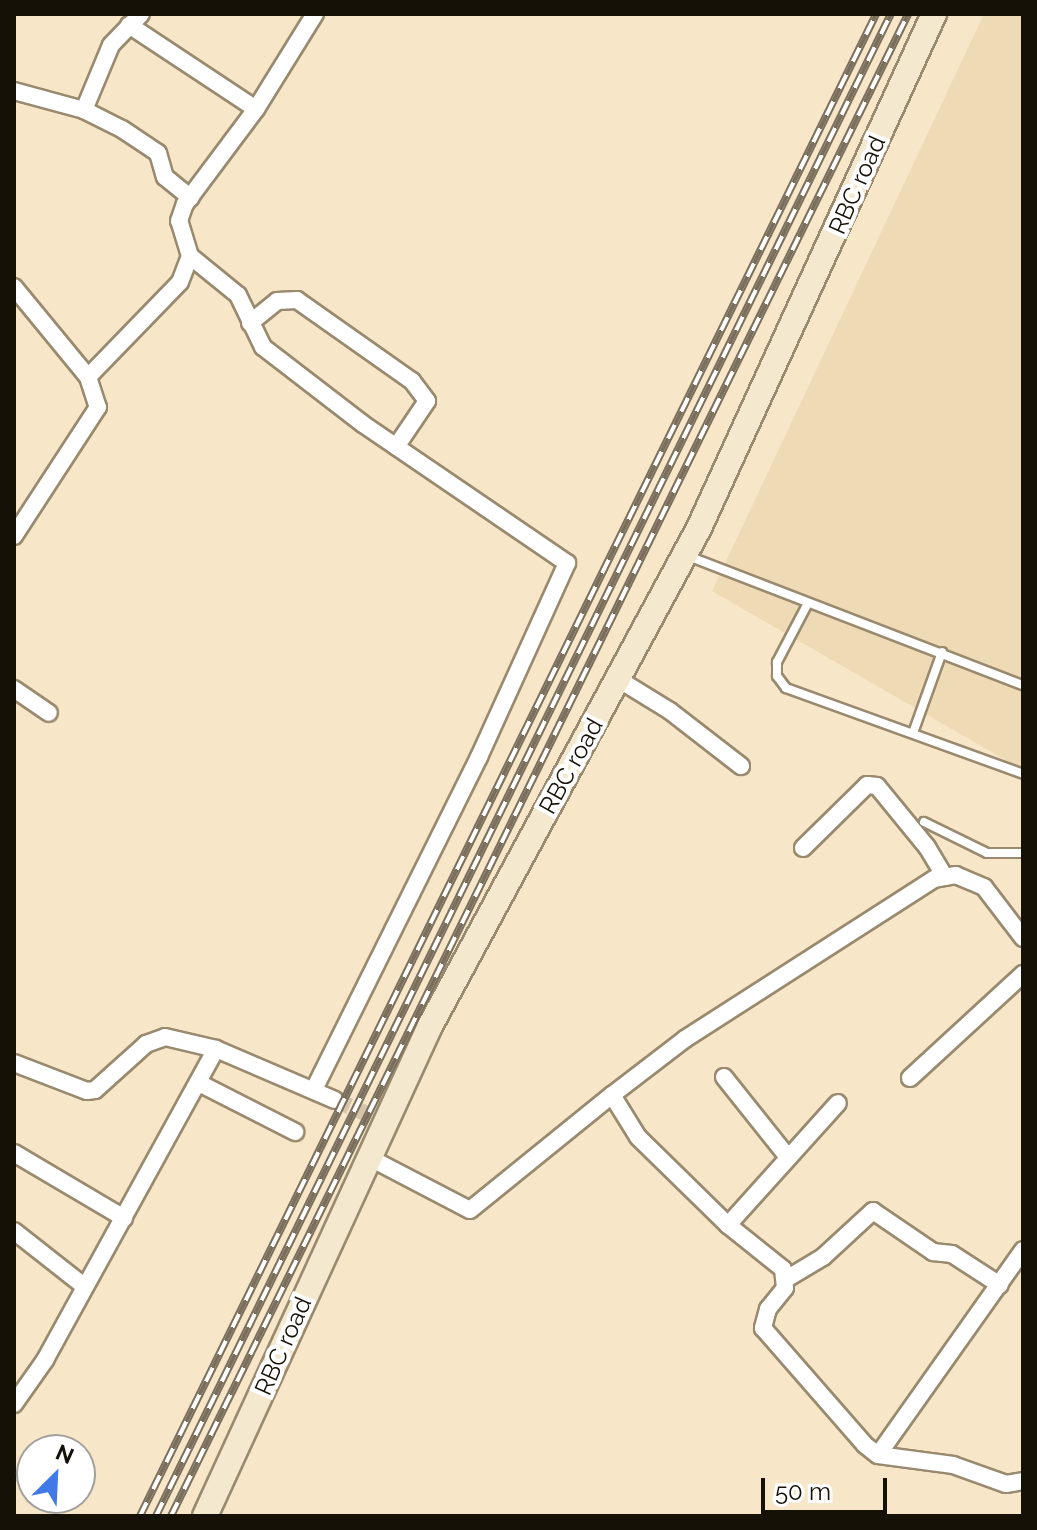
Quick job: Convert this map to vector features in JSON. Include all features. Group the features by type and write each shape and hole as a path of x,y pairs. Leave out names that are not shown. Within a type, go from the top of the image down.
{"street":[{"path":"314,1090 479,757 567,563 396,447 263,347 238,295 190,256 179,221 191,198 256,109 315,14"},
{"name":"RBC road","path":"205,1516 372,1159 380,1119 685,555 934,14"},
{"path":"84,110 111,45 135,20 256,109"},
{"path":"14,91 84,110 158,153 165,177 191,198"},
{"path":"88,377 180,282 190,256"},
{"path":"14,287 88,377 98,407 17,526"},
{"path":"250,323 277,301 297,300 412,381 427,401 396,447"},
{"path":"618,679 670,711 741,766"},
{"path":"14,689 49,713"},
{"path":"803,848 867,785 877,786 927,847 945,877"},
{"path":"372,1159 470,1210 612,1095 622,1083 753,999 808,958 945,877 956,875 984,887 1023,938"},
{"path":"910,1078 1023,974"},
{"path":"14,1063 87,1091 95,1090 146,1044 165,1037 216,1049 335,1100"},
{"path":"14,1404 45,1360 216,1049"},
{"path":"724,1077 787,1156"},
{"path":"199,1083 295,1132"},
{"path":"612,1095 638,1137 728,1225 788,1278"},
{"path":"728,1225 838,1103"},
{"path":"14,1153 124,1218"},
{"path":"1000,1285 952,1254 925,1247 873,1211 823,1257 788,1278 768,1309 763,1328 878,1455 953,1465 1020,1486"},
{"path":"14,1231 84,1286"},
{"path":"878,1455 1023,1250"}],"lane":[{"path":"685,555 1023,685"},
{"path":"808,603 777,662 777,676 786,688 1023,774"},
{"path":"913,733 942,652"},
{"path":"924,822 987,853 1023,853"}],"shaded area":[{"path":"984,14 1023,14 1023,770 712,591"}],"tunnel":[{"path":"335,1100 372,1116"}],"railway":[{"path":"140,1516 876,14"},
{"path":"156,1516 891,14"},
{"path":"171,1516 908,14"}]}
